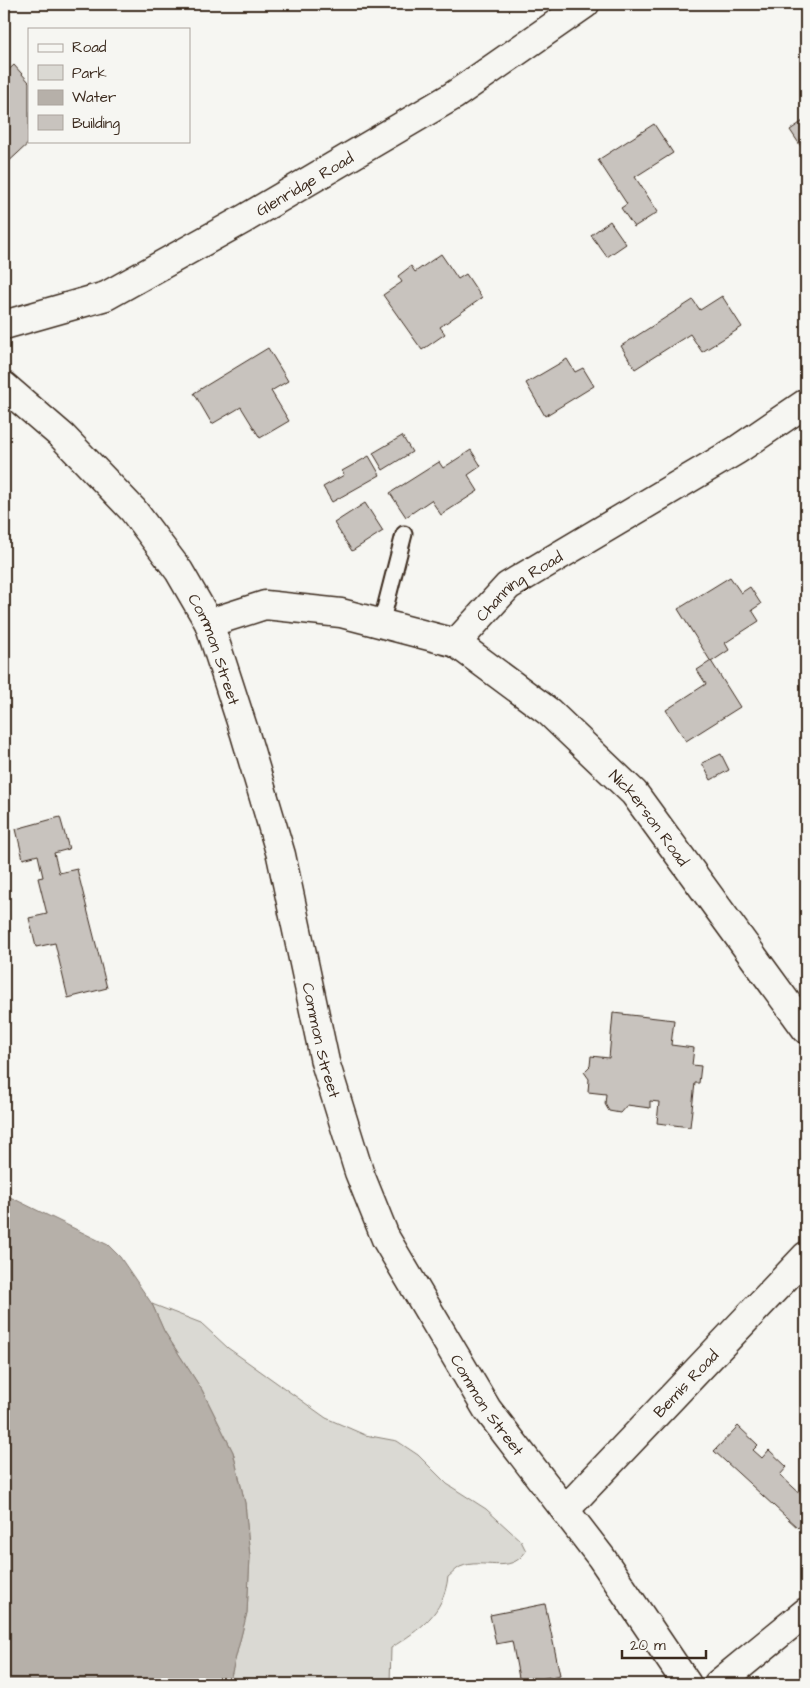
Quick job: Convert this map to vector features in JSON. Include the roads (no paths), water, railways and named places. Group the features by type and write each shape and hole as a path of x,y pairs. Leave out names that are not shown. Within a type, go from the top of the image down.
{"street":[{"name":"Glenridge Road","path":"4,325 115,292 244,219 453,96 585,4"},
{"name":"Common Street","path":"4,386 62,436 133,510 179,570 208,623 245,734 281,854 325,1062 359,1172 386,1239 486,1409 602,1557 687,1684"},
{"name":"Channing Road","path":"456,643 508,586 737,450 806,403"},
{"path":"208,623 265,605 341,613 456,643"},
{"name":"Nickerson Road","path":"456,643 549,712 634,793 806,1029"},
{"name":"Bemis Road","path":"565,1510 806,1256"},
{"path":"718,1684 806,1612"}],"lane":[{"path":"381,624 404,534"}],"water":[{"path":"4,1194 108,1245 120,1257 152,1304 164,1331 202,1390 233,1452 245,1503 250,1557 247,1613 229,1684 4,1684"}]}
